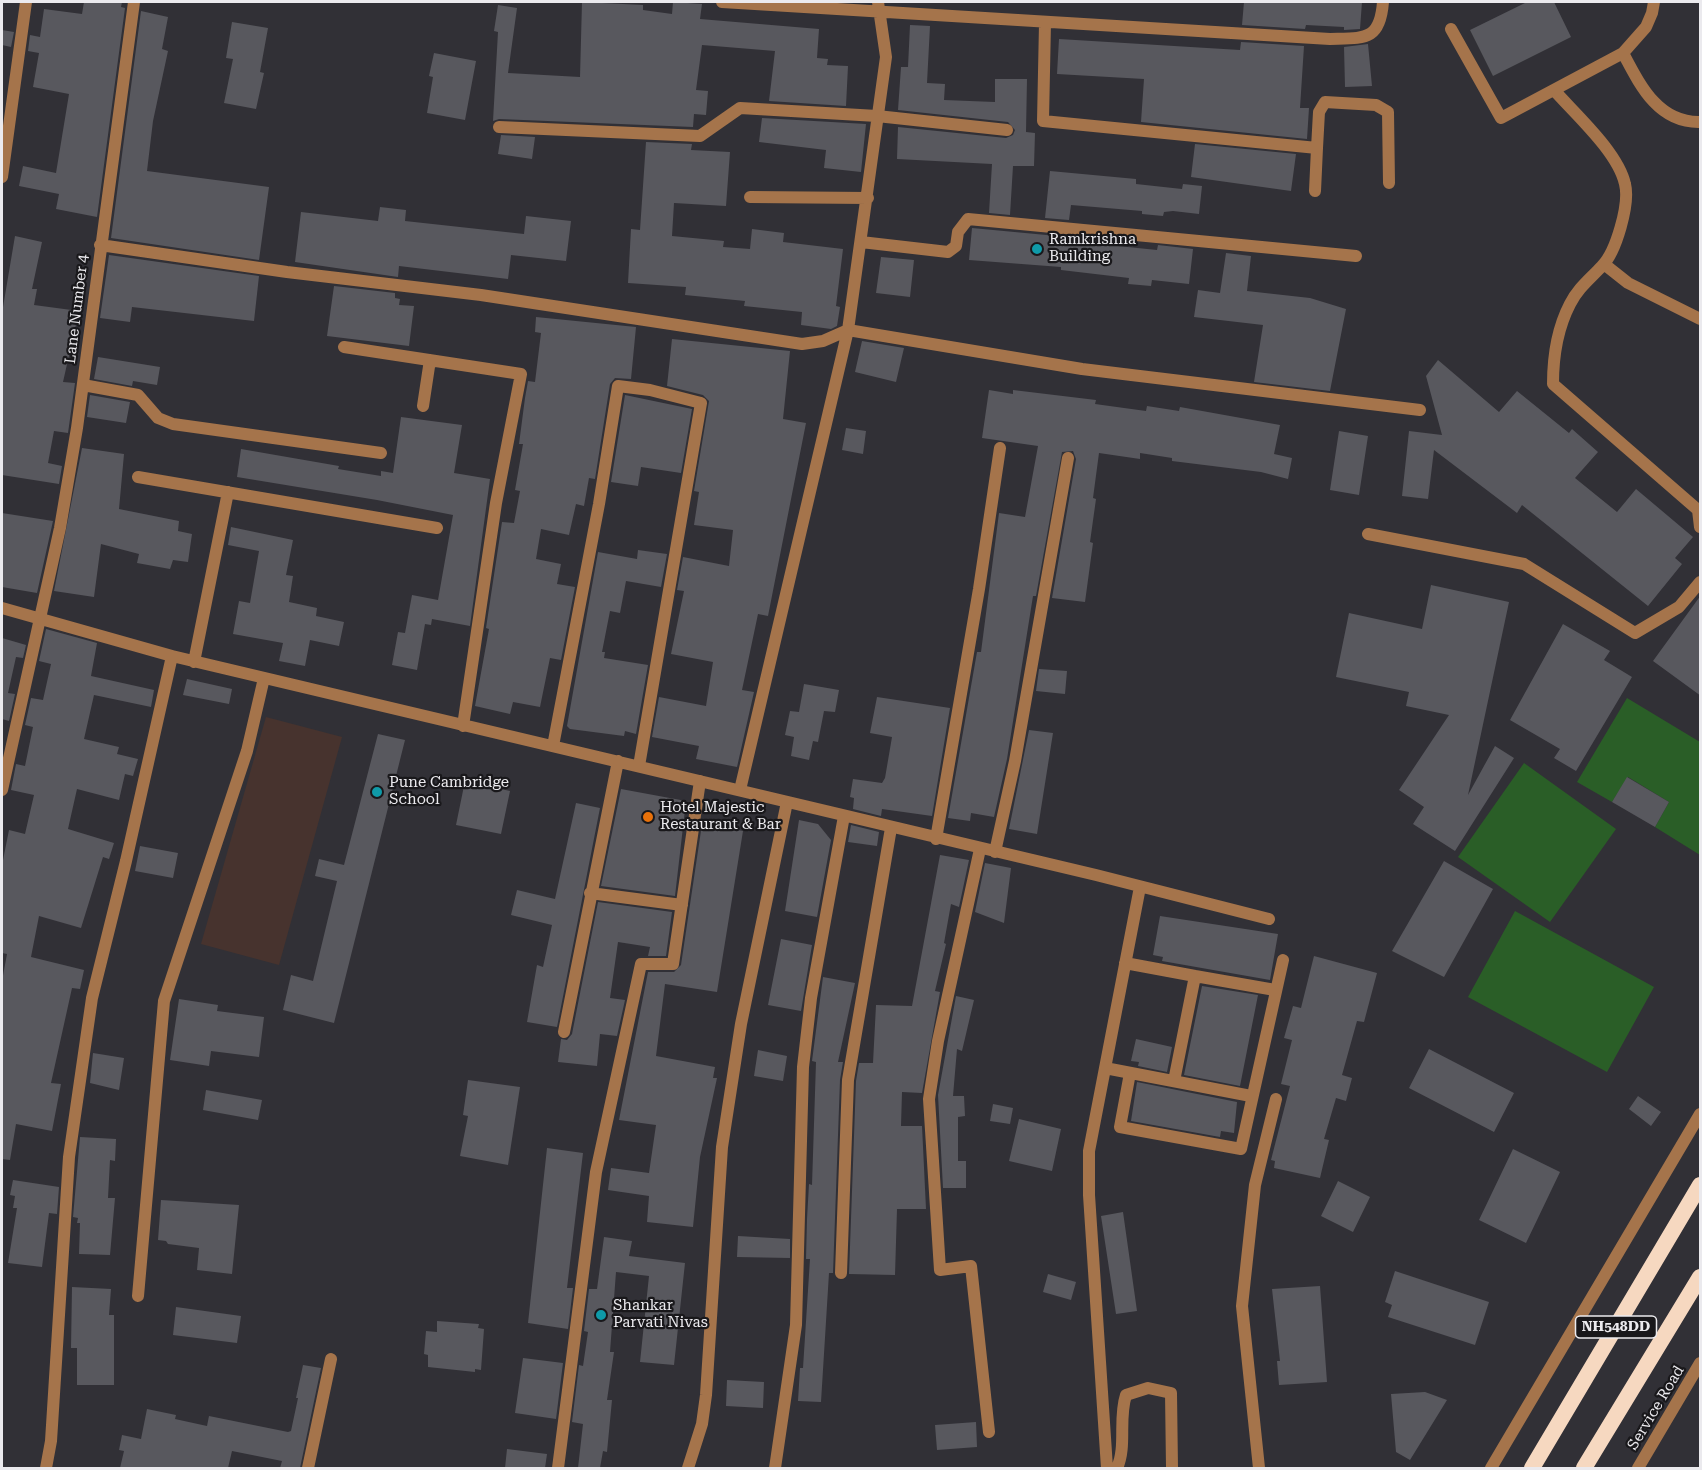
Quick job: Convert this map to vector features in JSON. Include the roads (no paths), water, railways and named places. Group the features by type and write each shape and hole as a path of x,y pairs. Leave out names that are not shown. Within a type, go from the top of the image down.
{"highway":[{"name":"NH548DD","path":"1532,1468 1701,1185"},
{"name":"NH548DD","path":"1584,1468 1701,1276"}],"street":[{"path":"2,177 26,2"},
{"name":"Lane Number 4","path":"2,790 60,528 83,385 134,2"},
{"path":"722,2 879,7 1045,23 1357,38 1373,33 1382,21 1383,2"},
{"path":"1451,29 1502,118 1623,53 1646,27 1654,2"},
{"path":"740,790 848,330 886,57 879,7"},
{"path":"1045,23 1043,120 1317,148"},
{"path":"1623,53 1645,92 1657,107 1681,118 1701,122"},
{"path":"1554,90 1601,143 1625,183 1625,210 1604,264 1586,281 1569,304 1553,352 1553,384 1698,510 1701,527"},
{"path":"1315,191 1319,112 1325,102 1383,107 1388,112 1389,183"},
{"path":"499,127 700,136 740,108 877,116 1007,130"},
{"path":"750,197 868,198"},
{"path":"861,242 948,252 956,246 958,232 968,219 1356,256"},
{"path":"100,244 287,272 481,295 802,344 823,341 848,330 1082,369 1420,410"},
{"path":"1604,264 1628,283 1701,319"},
{"path":"344,347 520,374 496,503 463,726"},
{"path":"423,406 430,360"},
{"path":"83,385 138,395 158,418 173,424 381,453"},
{"path":"552,746 599,504 618,386 650,390 701,403 639,766"},
{"path":"936,839 979,588 1000,448"},
{"path":"996,852 1015,761 1068,459"},
{"path":"138,477 437,528"},
{"path":"194,662 228,492"},
{"path":"1368,534 1524,564 1635,633 1679,607 1701,582"},
{"path":"2,608 172,657 740,790 1269,919"},
{"path":"46,1468 51,1441 69,1157 92,998 126,861 172,657"},
{"path":"138,1296 164,1001 247,750 264,678"},
{"path":"564,1032 618,761"},
{"path":"558,1468 596,1172 641,964 673,964 700,781"},
{"path":"688,1468 702,1424 706,1395 724,1136 741,1024 787,802"},
{"path":"776,1468 796,1324 803,1068 811,998 844,816"},
{"path":"841,1273 848,1080 891,828"},
{"path":"980,849 938,1041 929,1099 940,1270 970,1266 989,1432"},
{"path":"1107,1468 1089,1195 1089,1150 1140,887"},
{"path":"590,893 682,905"},
{"path":"1130,1073 1120,1127 1241,1149 1283,960"},
{"path":"1125,963 1275,990"},
{"path":"1174,1081 1195,976"},
{"path":"1106,1068 1251,1096"},
{"path":"1259,1468 1242,1306 1255,1185 1276,1099"},
{"path":"1491,1468 1701,1114"},
{"path":"308,1468 331,1359"},
{"name":"Service Road","path":"1638,1468 1701,1363"},
{"path":"1117,1468 1120,1460 1121,1408 1126,1395 1148,1388 1171,1393 1172,1468"}],"place":[{"name":"Ramkrishna Building","path":"1037,249"},
{"name":"Pune Cambridge School","path":"377,792"},
{"name":"Hotel Majestic Restaurant & Bar","path":"648,817"},
{"name":"Shankar Parvati Nivas","path":"601,1315"}]}
